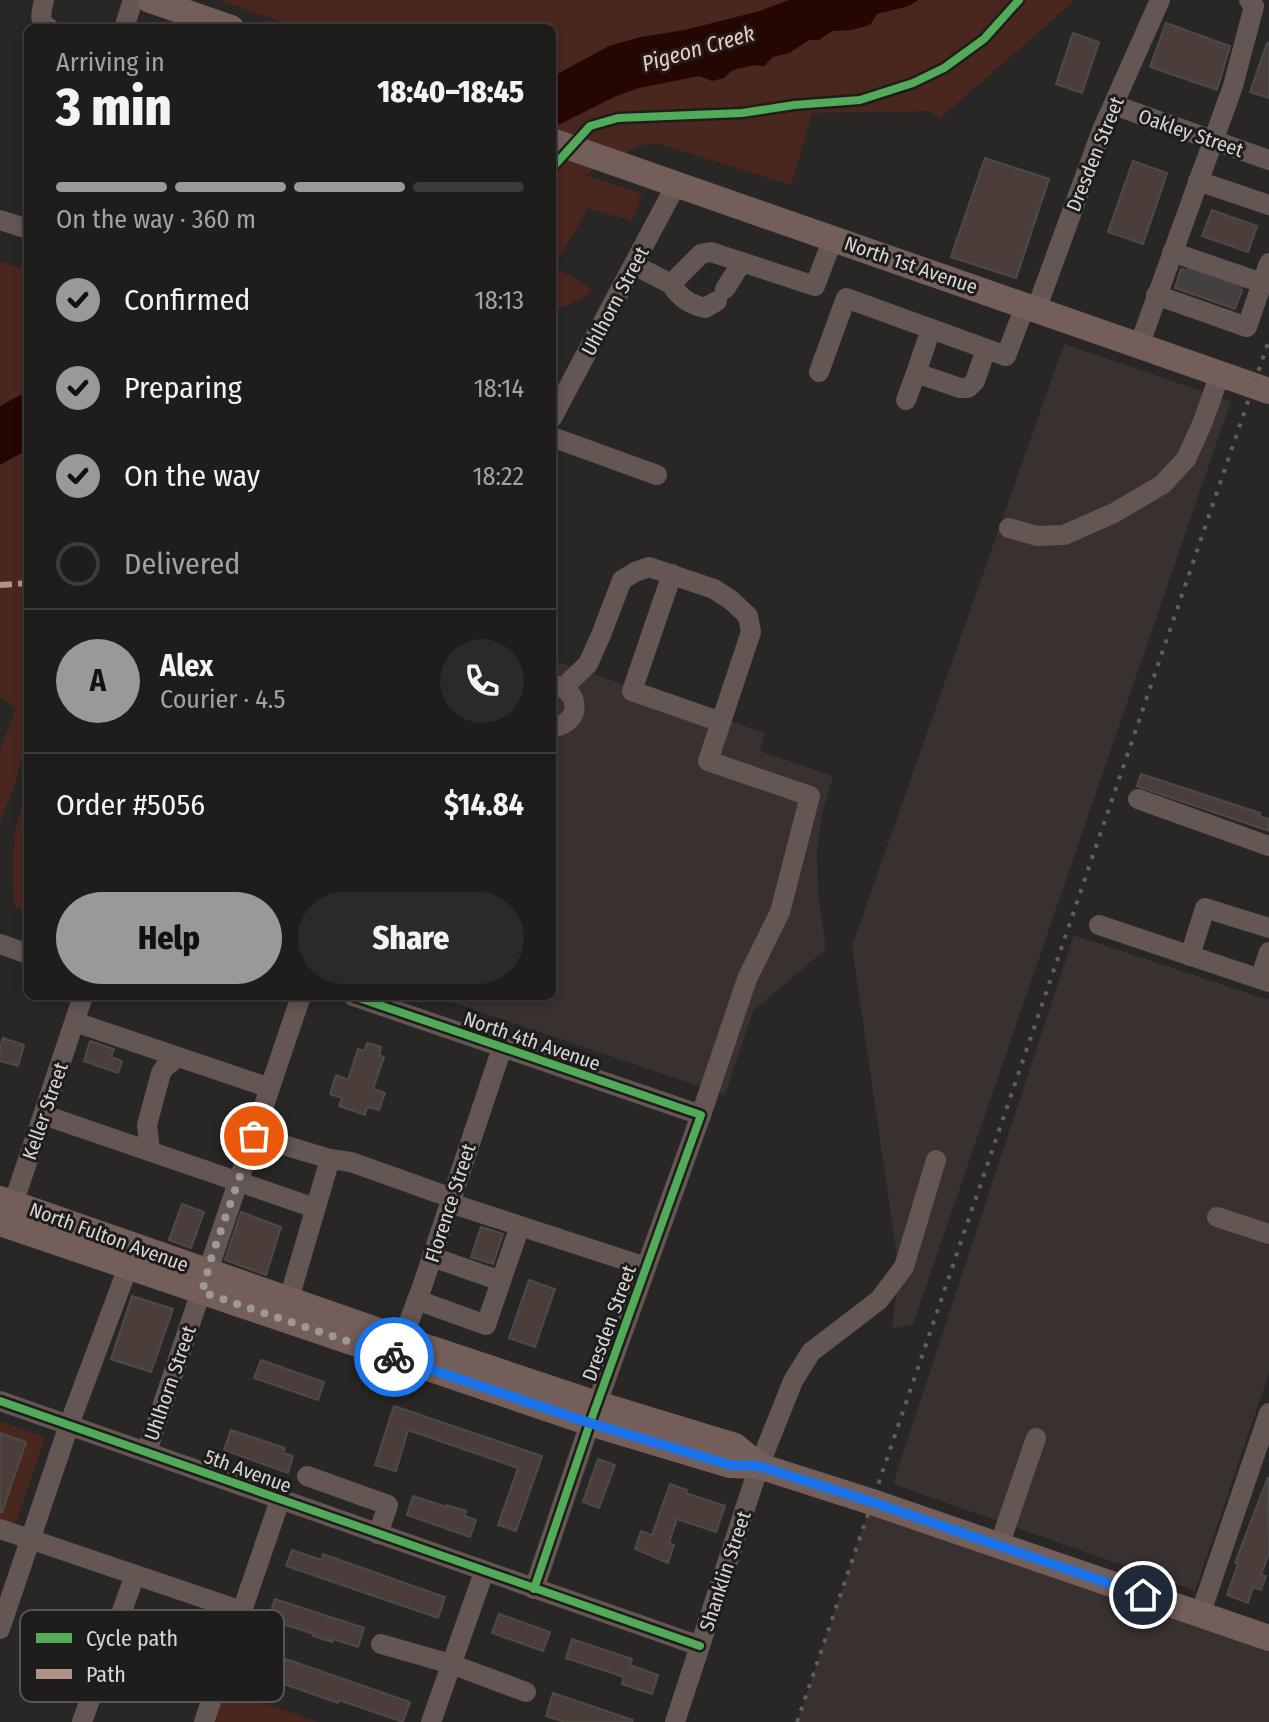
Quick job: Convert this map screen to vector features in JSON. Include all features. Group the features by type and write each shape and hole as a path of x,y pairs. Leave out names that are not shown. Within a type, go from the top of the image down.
{"main road":[{"path":"150,0 219,24"},
{"name":"North 1st Avenue","path":"556,142 1269,391"},
{"name":"North Fulton Avenue","path":"5,1212 128,1267 289,1299 399,1348"},
{"name":"North Fulton Avenue","path":"5,1212 593,1414 730,1465 759,1466 1269,1638"}],"street":[{"path":"43,24 44,0"},
{"path":"125,24 133,0"},
{"name":"Dresden Street","path":"986,349 1006,356 1030,308 1160,0"},
{"path":"1139,346 1233,86 1254,6 1249,0"},
{"name":"Oakley Street","path":"1114,105 1269,160"},
{"path":"1198,181 1269,205"},
{"name":"Uhlhorn Street","path":"556,411 677,183"},
{"path":"0,220 24,228"},
{"path":"671,284 701,254 711,252 825,290 833,238"},
{"path":"1172,252 1217,271 1262,283"},
{"path":"634,265 671,284 680,297 693,305 705,308 721,295 742,262"},
{"path":"1156,295 1205,303 1247,327 1269,263"},
{"path":"819,372 846,298 986,349 975,381 968,388 916,373"},
{"path":"906,400 931,329"},
{"path":"1009,528 1037,536 1064,535 1114,513 1163,484 1186,459 1220,374"},
{"path":"556,438 657,475"},
{"path":"556,726 565,723 573,713 574,700 571,694 557,686 588,664 622,580 649,567 672,574 714,589 748,616 751,632 721,722 632,691 672,574"},
{"name":"Dresden Street","path":"534,1589 747,979 780,912 810,796 708,761 721,722"},
{"path":"1138,799 1269,846"},
{"path":"1190,956 1205,908 1269,928"},
{"path":"1099,925 1264,981 1269,952"},
{"path":"0,944 24,953"},
{"name":"Keller Street","path":"5,1212 44,1115 82,1000"},
{"name":"Uhlhorn Street","path":"147,1451 300,1000"},
{"name":"North 4th Avenue","path":"364,1000 701,1115"},
{"path":"75,1022 270,1088"},
{"name":"Florence Street","path":"399,1348 502,1048"},
{"path":"150,1151 147,1125 158,1084 165,1067 178,1057"},
{"path":"44,1115 150,1151 235,1191 259,1189 315,1208"},
{"path":"254,1136 330,1159 351,1162 520,1226 646,1267"},
{"path":"289,1299 330,1159"},
{"name":"Shanklin Street","path":"675,1722 759,1466 793,1381 811,1352 879,1300 904,1267 936,1160"},
{"path":"1217,1217 1269,1234"},
{"path":"417,1300 486,1325 520,1226"},
{"path":"432,1257 501,1281"},
{"path":"0,1629 69,1425 128,1267"},
{"name":"5th Avenue","path":"0,1401 534,1589"},
{"path":"1200,1615 1269,1413"},
{"path":"999,1546 1036,1438"},
{"path":"307,1476 388,1505 378,1534"},
{"path":"242,1610 280,1500"},
{"path":"0,1529 239,1610"},
{"path":"431,1722 484,1572"},
{"path":"122,1610 135,1575"},
{"path":"534,1589 700,1646"},
{"path":"381,1644 451,1664 526,1692"},
{"path":"82,1722 89,1702"},
{"path":"204,1722 211,1702"}],"shaded area":[{"path":"219,0 789,0 760,11 609,46 556,75 556,24 288,24"},
{"path":"918,0 1075,0 939,119 931,111 812,113 791,185 657,143 637,146 585,175 642,194 632,221 588,208 556,264 556,126 639,88 700,76 724,78 742,68 764,66 773,57 789,53 809,40 819,40 832,31 851,30 877,14 909,6"},
{"path":"0,261 24,270 24,393 0,406"},
{"path":"556,268 592,288 588,295 556,310"},
{"path":"1064,344 1231,401 913,1324 892,1329 899,1271 852,946"},
{"path":"24,451 24,750 0,822 0,750 16,709 0,697 0,465"},
{"path":"556,661 765,733 760,751 833,776 817,849 818,893 826,949 753,1011 725,1095 446,1000 556,1000"},
{"path":"24,803 24,910 14,906 13,864 15,835"},
{"path":"1074,935 1269,1000 1269,1373 1195,1591 893,1484"},
{"path":"0,1421 45,1437 13,1531 0,1526"},
{"path":"872,1502 1269,1638 1269,1722 797,1722"},
{"path":"220,1702 260,1702 319,1722 213,1722"}],"water":[{"name":"Pigeon Creek","path":"789,0 918,0 909,6 877,14 870,25 832,31 819,40 809,40 789,53 773,57 764,66 732,70 724,78 712,81 699,76 639,88 556,126 556,75 609,46 760,11"},
{"path":"24,393 24,451 0,465 0,406"}],"building":[{"path":"1166,23 1230,46 1217,90 1150,67"},
{"path":"1073,33 1099,42 1082,93 1056,84"},
{"path":"1269,43 1269,98 1250,92"},
{"path":"985,158 1049,179 1016,278 951,257"},
{"path":"1133,161 1167,173 1143,244 1108,232"},
{"path":"1212,210 1257,226 1248,252 1202,236"},
{"path":"1181,269 1242,290 1235,309 1175,288"},
{"path":"1141,774 1260,813 1259,816 1269,819 1269,831 1137,786"},
{"path":"3,1038 24,1045 18,1066 0,1061"},
{"path":"90,1041 114,1049 111,1057 122,1061 118,1073 84,1061"},
{"path":"367,1043 381,1047 379,1055 384,1057 373,1089 385,1093 379,1110 367,1107 365,1115 339,1106 342,1098 330,1094 336,1075 348,1080 358,1049 364,1051"},
{"path":"182,1204 204,1212 191,1248 169,1240"},
{"path":"241,1212 281,1227 266,1275 225,1260"},
{"path":"481,1227 503,1234 493,1264 471,1257"},
{"path":"529,1280 555,1289 535,1347 509,1338"},
{"path":"132,1296 173,1309 151,1372 111,1359"},
{"path":"261,1360 324,1382 318,1400 254,1378"},
{"path":"394,1406 542,1456 516,1531 498,1525 518,1468 408,1430 396,1471 375,1465"},
{"path":"231,1430 285,1448 283,1453 293,1456 288,1473 224,1450"},
{"path":"0,1433 26,1442 2,1512 0,1512"},
{"path":"598,1459 615,1465 599,1508 583,1502"},
{"path":"1268,1477 1269,1553 1261,1575 1266,1576 1261,1590 1253,1587 1248,1603 1227,1595 1238,1564 1235,1563"},
{"path":"670,1484 687,1490 686,1493 725,1506 716,1532 677,1519 669,1543 674,1545 668,1563 635,1549 641,1531 652,1535"},
{"path":"413,1496 466,1511 465,1516 476,1520 470,1537 407,1515"},
{"path":"292,1550 321,1560 323,1554 445,1597 438,1618 286,1566"},
{"path":"275,1599 364,1628 358,1647 333,1639 332,1642 284,1624 284,1610 271,1610"},
{"path":"499,1614 550,1632 543,1651 492,1633"},
{"path":"572,1639 632,1659 630,1665 658,1675 652,1694 622,1684 624,1677 566,1658"},
{"path":"286,1659 410,1702 403,1722 339,1700 338,1703 284,1684"},
{"path":"553,1693 633,1720 565,1722 546,1716"}],"tunnel":[{"path":"1190,289 1198,267"},
{"path":"1208,296 1216,273"},
{"path":"1226,302 1234,280"}],"railway":[{"path":"797,1722 1269,340"}],"marked path":[{"path":"0,585 24,583"}],"cycle path":[{"path":"556,164 590,126 618,118 742,113 860,100 913,83 944,68 984,39 1019,0"},
{"path":"365,1000 701,1115 534,1589"},
{"path":"0,1401 700,1646"}],"way so far":[{"path":"254,1136 202,1292 394,1357"}],"route":[{"path":"394,1357 590,1423 730,1465 759,1466 1143,1595"}]}
